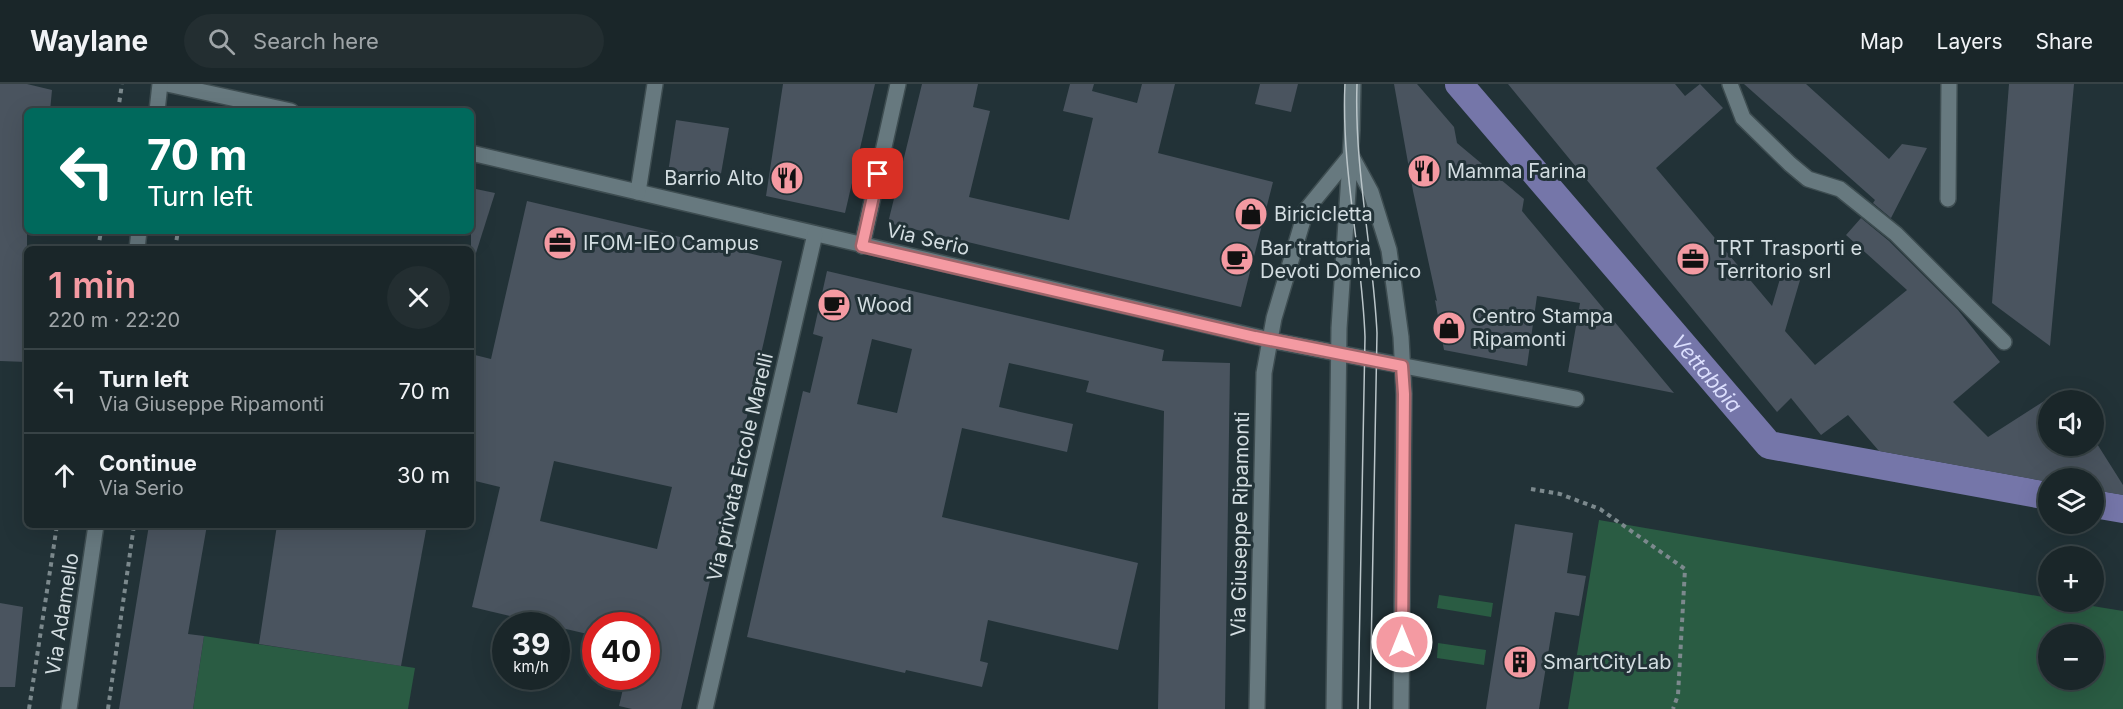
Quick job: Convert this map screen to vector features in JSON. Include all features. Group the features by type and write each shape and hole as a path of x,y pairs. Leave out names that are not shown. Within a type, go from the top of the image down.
{"street":[{"path":"157,108 160,84"},
{"path":"167,84 277,108"},
{"path":"638,192 655,84"},
{"path":"862,246 898,84"},
{"path":"1334,709 1339,328 1351,155 1353,84"},
{"path":"1730,84 1743,118 1790,164 1808,179 1840,189 1896,234 2004,342"},
{"path":"1948,199 1949,84"},
{"name":"Via Serio","path":"474,154 1270,340"},
{"path":"1351,155 1371,192 1389,250 1401,337 1404,394 1401,709"},
{"name":"Via Giuseppe Ripamonti","path":"1257,709 1264,373 1274,318 1306,210 1351,155"},
{"name":"Via privata Ercole Marelli","path":"705,709 815,234"},
{"path":"1270,340 1576,399"},
{"name":"Via Adamello","path":"69,709 96,528"}],"path":[{"path":"118,108 122,84"},
{"path":"1531,489 1560,494 1600,509 1685,569 1678,695 1673,709"},
{"path":"29,709 57,528"},
{"path":"108,709 134,528"}],"green space":[{"path":"1599,520 2038,596 2038,612 2104,612 2104,608 2123,611 2123,709 1568,709"},
{"path":"1439,595 1493,603 1491,617 1437,608"},
{"path":"204,636 415,668 408,709 193,709"},
{"path":"1438,643 1486,650 1484,665 1437,658"}],"building":[{"path":"0,84 27,84 52,90 50,108 24,108 24,234 27,234 27,246 24,246 24,362 0,361"},
{"path":"783,84 875,84 845,213 766,196"},
{"path":"922,84 978,84 973,107 990,111 969,197 1069,220 1093,118 1063,111 1070,84 1094,84 1092,91 1137,103 1142,84 1175,84 1158,153 1273,182 1241,307 888,223"},
{"path":"1260,84 1298,84 1291,112 1255,104"},
{"path":"1394,84 1417,84 1454,127 1457,143 1524,199 1522,211 1674,393 1568,372 1580,303 1537,296 1527,366 1444,350 1435,300 1437,301 1413,191"},
{"path":"1508,84 1675,84 1685,96 1700,84 1723,108 1656,168 1772,306 1784,265 1803,270 1785,331 1815,365 1907,290 1846,235 1861,218 1889,241 1958,310 2000,362 1953,402 1988,437 2038,405 2038,456 2104,455 2123,485 2123,495 2104,492 2104,468 2038,468 2038,480 1879,451 1848,415 1821,435 1791,398 1777,412"},
{"path":"1744,84 1806,84 1889,159 1902,144 1927,148 1891,218 1873,203 1875,200"},
{"path":"2009,84 2074,84 2050,346 1992,303"},
{"path":"676,120 729,128 719,185 668,173"},
{"path":"474,189 495,193 476,253 474,253 474,246 471,246 471,234 474,234"},
{"path":"527,201 782,261 681,709 632,709 619,706 623,690 660,690 660,612 582,612 582,633 570,630 570,612 493,612 472,607 500,487 474,481 474,355 491,359","holes":["554,461 672,487 657,549 540,521"]},
{"path":"827,271 1164,350 1162,361 1230,363 1225,709 1158,709 1164,411 1086,392 1089,381 1009,363 999,407 1073,424 1067,452 962,428 942,517 1138,563 1118,650 988,620 980,661 988,663 982,687 906,670 905,673 747,637 803,391 810,393 823,337 813,334","holes":["872,339 912,349 897,413 857,404"]},
{"name":"SmartCityLab","path":"1515,524 1573,533 1567,573 1586,576 1579,616 1555,612 1539,709 1486,709"},
{"path":"149,528 206,528 188,634 204,636 193,709 119,709"},
{"path":"277,528 426,528 401,666 259,644"},
{"path":"0,603 23,607 15,687 0,687"}],"waterway":[{"name":"Vettabbia","path":"1459,84 1769,445 2038,494"},
{"name":"Vettabbia","path":"2104,506 2123,509"}],"tram line":[{"path":"1345,84 1346,147 1365,337 1358,709"},
{"path":"1357,84 1358,147 1377,333 1370,709"}],"place":[{"name":"Mamma Farina","path":"1424,171"},
{"name":"Barrio Alto","path":"787,178"},
{"name":"Biricicletta","path":"1251,214"},
{"name":"IFOM-IEO Campus","path":"560,243"},
{"name":"Bar trattoria Devoti Domenico","path":"1237,259"},
{"name":"TRT Trasporti e Territorio srl","path":"1693,259"},
{"name":"Wood","path":"834,305"},
{"name":"Centro Stampa Ripamonti","path":"1449,328"},
{"name":"SmartCityLab","path":"1520,662"}],"route":[{"path":"878,174 862,246 1255,337 1402,366 1404,394 1402,642"}]}
